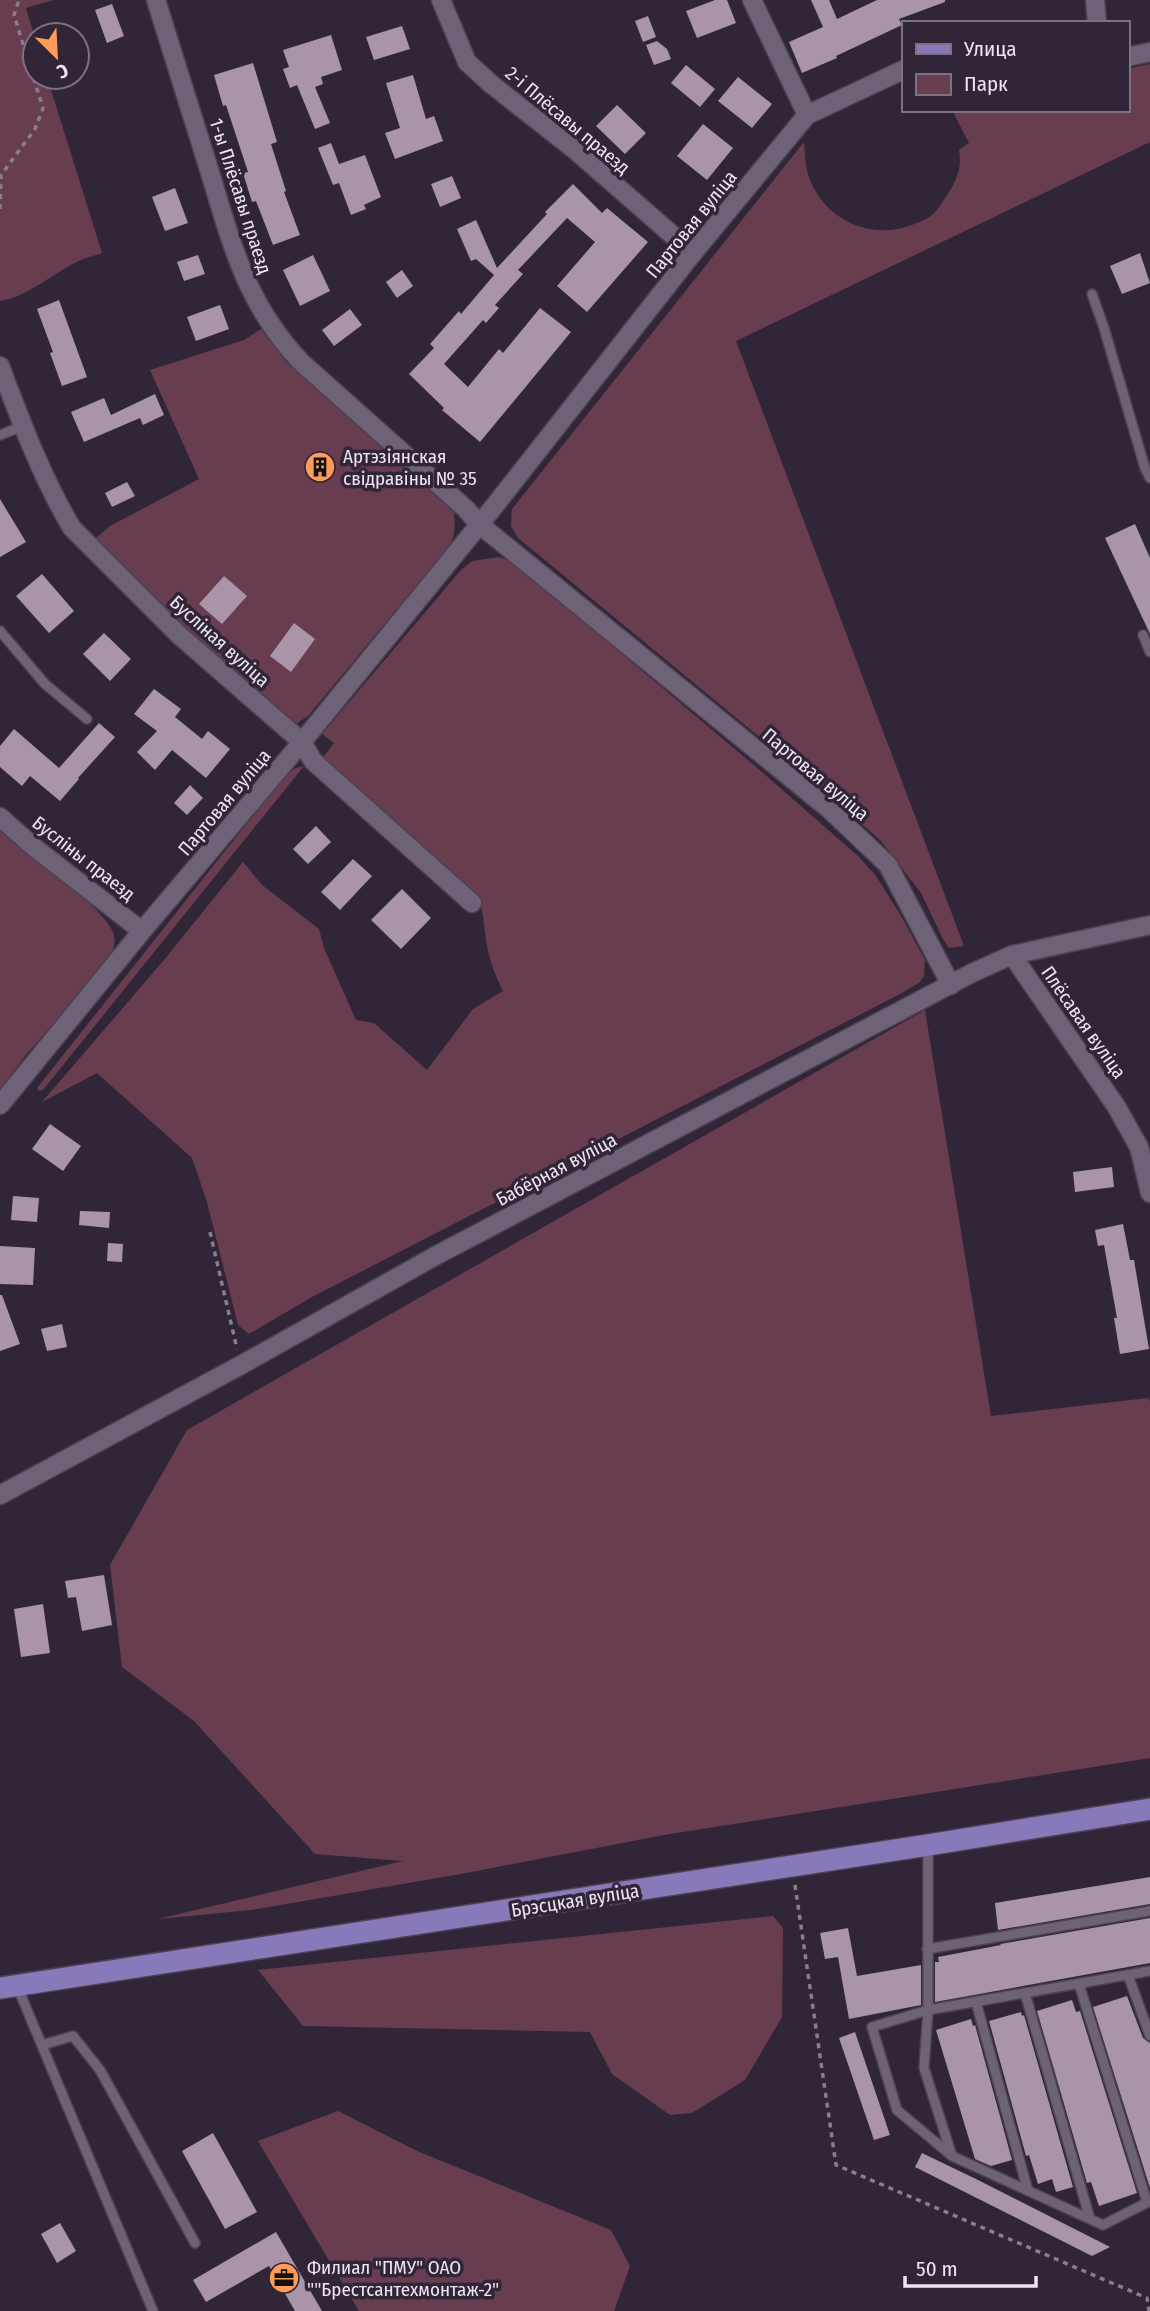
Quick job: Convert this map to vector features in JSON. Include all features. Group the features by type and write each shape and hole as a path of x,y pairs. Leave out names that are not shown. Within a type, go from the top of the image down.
{"main road":[{"name":"Брэсцкая вуліца","path":"9,1987 1150,1809"}],"street":[{"name":"1-ы Плёсавы праезд","path":"156,0 240,271 262,314 282,342 301,362 466,509 479,524"},
{"name":"2-і Плёсавы праезд","path":"440,0 467,62 575,150 693,253"},
{"path":"752,0 807,115"},
{"path":"1095,0 1097,21"},
{"path":"1129,57 1150,52"},
{"name":"Партовая вуліца","path":"0,1105 142,931 302,742 479,524 693,253 807,115 902,70"},
{"name":"Бусліная вуліца","path":"0,366 23,426 72,528 179,635 302,742 313,761 472,903"},
{"name":"Партовая вуліца","path":"479,524 829,809 888,865 951,985"},
{"name":"Бусліны праезд","path":"0,817 142,931"},
{"name":"Бабёрная вуліца","path":"0,1495 437,1255 951,985 1012,955 1150,925"},
{"name":"Плёсавая вуліца","path":"1012,955 1116,1106 1139,1147 1150,1193"}],"lane":[{"path":"1092,294 1150,478"},
{"path":"0,435 23,426"},
{"path":"0,631 45,684 87,719"},
{"path":"1143,635 1150,652"},
{"path":"928,1845 929,2010 924,2068 952,2156"},
{"path":"927,1949 1150,1911"},
{"path":"1079,1984 1149,2202 1103,2225 952,2156 897,2110 872,2027 929,2010 1150,1971"},
{"path":"1128,1975 1150,2036"},
{"path":"9,1987 42,2045 153,2311"},
{"path":"1024,1993 1090,2219"},
{"path":"976,2002 1028,2191"},
{"path":"42,2045 73,2036 100,2070 195,2243"}],"path":[{"path":"0,209 1,175 34,129 43,108 14,15 19,0"},
{"path":"210,1232 241,1365"}],"green space":[{"path":"0,0 53,0 26,8 30,21 21,21 21,91 51,91 102,253 71,265 22,294 0,301"},
{"path":"1150,64 1150,142 736,341 964,946 949,948 921,893 881,841 825,791 518,538 511,526 512,509 804,142 807,170 814,189 834,212 860,227 890,230 906,227 934,213 956,179 960,163 959,150 969,143 953,112 1129,112 1129,69"},
{"path":"261,329 287,363 454,512 454,532 446,550 308,716 296,724 290,723 176,624 96,538 110,526 199,479 150,370 244,340"},
{"path":"499,557 513,562 858,856 876,876 900,914 925,960 924,976 919,983 900,994 312,1297 249,1334 238,1325 207,1202 192,1158 97,1073 42,1102 164,960 243,862 262,885 319,929 324,948 356,1020 374,1023 427,1070 473,1009 503,991 489,955 479,900 323,757 334,743 322,734 460,571 472,561"},
{"path":"304,766 43,1090 39,1091 37,1088 287,773"},
{"path":"0,827 82,895 109,924 114,939 108,961 25,1056 0,1090"},
{"path":"925,1010 991,1416 1148,1398 1150,1401 1150,1758 664,1835 461,1874 251,1910 158,1919 403,1861 315,1854 194,1721 122,1667 110,1565 187,1430"},
{"path":"773,1916 783,1928 782,2017 745,2080 692,2113 670,2115 612,2074 590,2032 303,2026 258,1970"},
{"path":"338,2111 417,2151 611,2230 630,2266 614,2311 359,2311 258,2141"}],"building":[{"path":"715,0 727,0 736,23 697,38 686,11"},
{"path":"811,0 829,0 837,19 877,0 945,2 899,19 902,25 802,73 789,42 823,27"},
{"path":"112,4 124,36 107,43 95,10"},
{"path":"648,16 656,37 643,42 635,21"},
{"path":"402,26 410,49 374,60 366,37"},
{"path":"331,35 342,70 321,77 323,84 315,87 330,123 315,129 297,85 290,88 283,69 289,67 283,50"},
{"path":"657,41 667,49 671,59 654,65 646,45"},
{"path":"253,63 277,142 271,144 286,191 284,192 300,235 273,245 256,201 252,202 243,173 248,172 214,75"},
{"path":"686,65 715,89 700,107 671,83"},
{"path":"413,75 426,119 434,116 443,141 395,159 385,133 400,128 386,83"},
{"path":"738,77 772,104 752,128 718,101"},
{"path":"617,105 646,133 625,154 596,126"},
{"path":"703,124 733,148 707,180 677,156"},
{"path":"331,143 339,164 365,155 381,197 364,205 366,209 351,215 339,183 333,185 318,148"},
{"path":"452,176 461,198 440,207 431,184"},
{"path":"573,184 602,213 607,208 648,242 587,312 557,286 595,242 567,218 518,270 523,274 495,305 499,308 486,323 483,320 444,364 468,387 499,349 503,353 540,308 571,332 480,442 442,410 444,408 409,374 434,348 430,344 459,311 461,314 494,275 476,259 471,261 457,229 476,220 497,268"},
{"path":"175,188 188,223 165,231 152,197"},
{"path":"1140,253 1150,283 1122,294 1110,266"},
{"path":"198,255 205,274 184,281 177,262"},
{"path":"313,255 330,291 300,306 283,270"},
{"path":"402,270 413,286 397,298 386,282"},
{"path":"59,300 87,377 62,386 37,309"},
{"path":"220,305 229,329 196,341 187,317"},
{"path":"350,309 362,325 334,346 322,330"},
{"path":"155,394 164,415 143,425 140,418 84,442 71,412 104,398 111,415"},
{"path":"127,482 135,496 112,507 105,493"},
{"path":"0,499 26,542 0,557"},
{"path":"1135,524 1150,558 1150,634 1105,538"},
{"path":"42,574 74,611 49,633 16,596"},
{"path":"224,576 247,596 222,624 199,604"},
{"path":"294,623 315,639 291,672 270,656"},
{"path":"104,633 131,659 110,681 83,654"},
{"path":"154,689 181,709 175,717 202,739 208,731 230,749 206,778 172,750 155,770 137,752 157,731 134,714"},
{"path":"99,723 115,737 60,801 30,776 22,786 0,767 0,746 14,729 59,768"},
{"path":"190,785 203,798 187,815 174,803"},
{"path":"316,826 331,842 308,864 293,849"},
{"path":"353,859 372,876 340,910 321,892"},
{"path":"402,889 431,918 401,949 371,920"},
{"path":"50,1124 81,1146 63,1171 32,1149"},
{"path":"1112,1167 1114,1187 1075,1192 1073,1172"},
{"path":"13,1196 39,1198 37,1222 11,1220"},
{"path":"80,1211 110,1212 109,1228 79,1225"},
{"path":"1123,1224 1130,1260 1134,1260 1149,1349 1120,1354 1114,1318 1117,1318 1104,1245 1098,1246 1095,1230"},
{"path":"108,1243 123,1244 122,1262 107,1261"},
{"path":"0,1246 35,1248 33,1285 0,1284"},
{"path":"0,1295 20,1344 0,1351"},
{"path":"62,1324 67,1347 47,1351 41,1329"},
{"path":"104,1575 112,1625 82,1631 76,1597 68,1598 65,1581"},
{"path":"43,1604 50,1653 21,1657 14,1609"},
{"path":"1150,1877 1150,1904 998,1930 995,1903"},
{"path":"1150,1918 1150,1963 935,2002 935,1962 939,1962 938,1957"},
{"path":"848,1928 857,1976 921,1965 921,2005 849,2019 838,1957 825,1959 820,1933"},
{"path":"1127,1996 1143,2038 1150,2043 1150,2188 1093,2007"},
{"path":"1072,2000 1076,2012 1080,2011 1137,2193 1099,2206 1091,2182 1087,2183 1037,2011"},
{"path":"1021,2012 1073,2187 1056,2192 1052,2179 1038,2184 1029,2155 1026,2156 989,2021"},
{"path":"971,2019 973,2026 975,2025 1012,2160 991,2166 975,2159 936,2030"},
{"path":"855,2032 890,2135 874,2140 839,2038"},
{"path":"213,2133 257,2212 225,2229 182,2151"},
{"path":"922,2153 1110,2247 1092,2256 915,2167"},
{"path":"60,2223 76,2251 57,2263 41,2234"},
{"path":"276,2232 322,2311 295,2311 269,2266 206,2302 193,2280"}],"place":[{"name":"Артэзіянская свідравіны № 35","path":"320,467"},
{"name":"Филиал \"ПМУ\" ОАО \"\"Брестсантехмонтаж-2\"","path":"284,2278"}]}
